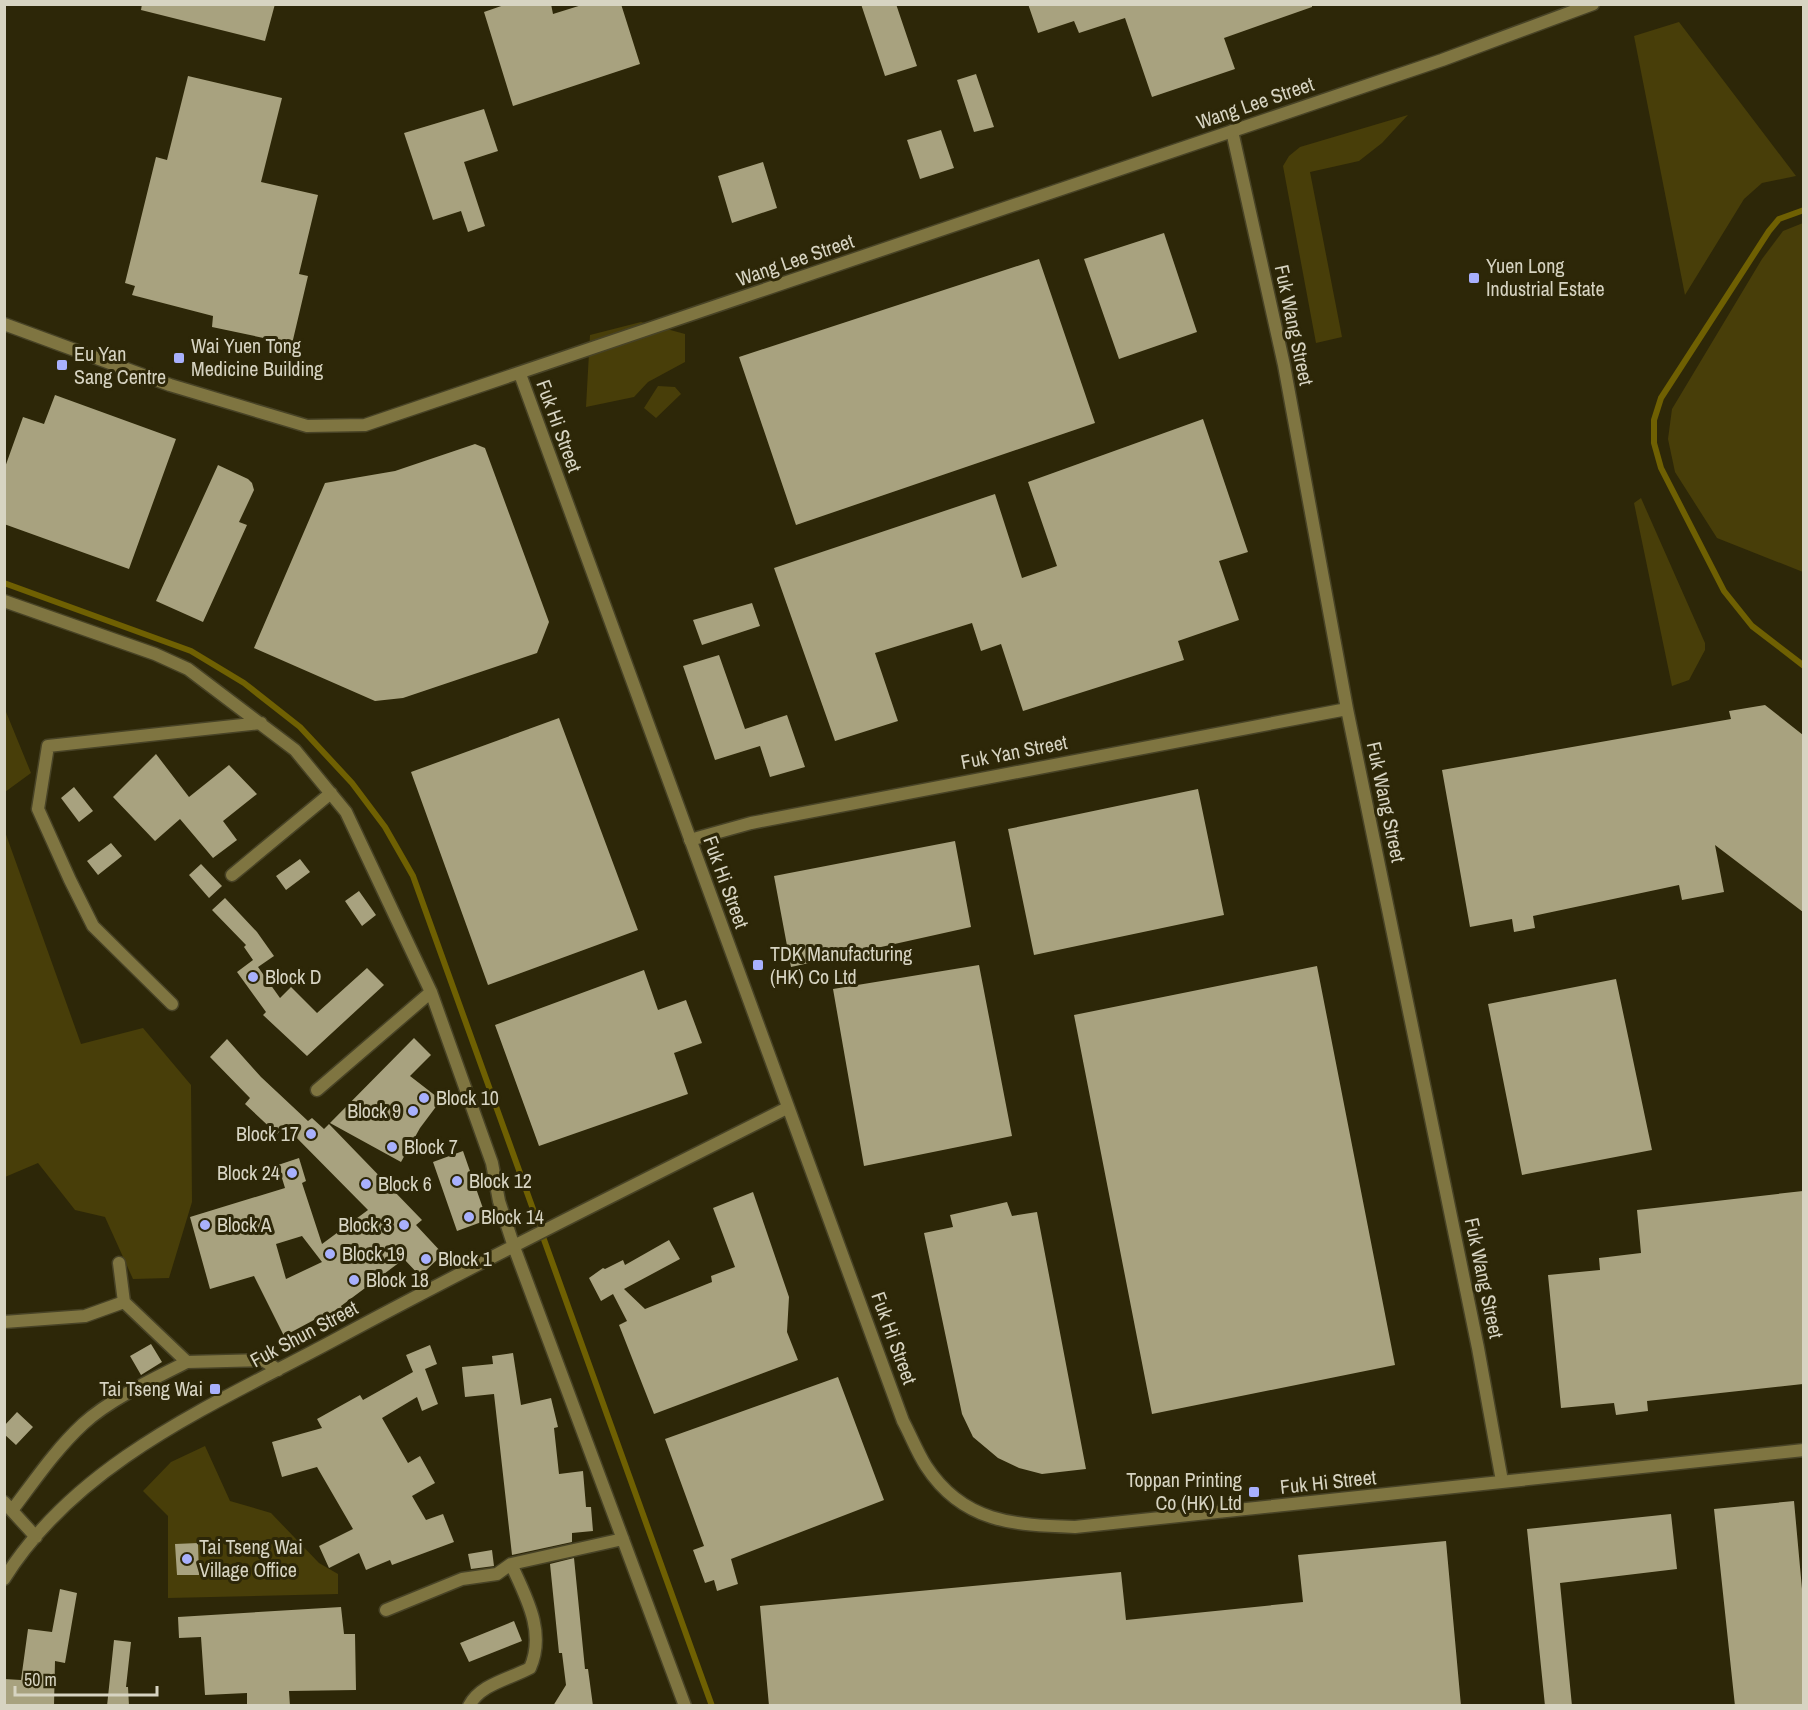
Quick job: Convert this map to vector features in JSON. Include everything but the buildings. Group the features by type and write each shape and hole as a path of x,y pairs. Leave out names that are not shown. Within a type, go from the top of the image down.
{"street":[{"name":"Wang Lee Street","path":"4,324 170,385 307,426 365,425 1451,57 1593,4"},
{"name":"Fuk Wang Street","path":"1232,131 1284,365 1347,708 1478,1348 1502,1481"},
{"name":"Fuk Hi Street","path":"520,374 903,1421 926,1467 965,1508 1016,1525 1075,1527 1803,1450"},
{"path":"4,601 155,654 188,669 295,750 346,812 431,992 492,1163 499,1201 519,1244 623,1539 685,1706"},
{"name":"Fuk Yan Street","path":"690,840 752,823 1347,708"},
{"path":"172,1004 93,926 70,880 38,809 48,746 261,723"},
{"path":"232,875 331,793"},
{"path":"317,1090 431,992"},
{"name":"Fuk Shun Street","path":"4,1579 36,1537 76,1493 156,1436 559,1223 787,1108"},
{"path":"119,1263 124,1302 186,1362"},
{"path":"4,1322 85,1317 124,1302"},
{"path":"36,1537 9,1506 85,1422 150,1380 186,1362 263,1360 279,1370"},
{"path":"386,1610 462,1579 497,1574 512,1564 623,1539"},
{"path":"469,1706 472,1698 505,1678 530,1668 534,1658 536,1621 512,1564"}],"shaded area":[{"path":"1679,22 1796,176 1762,183 1744,199 1685,295 1634,36"},
{"path":"1408,115 1382,143 1359,161 1310,172 1342,337 1316,343 1283,166 1289,156 1300,147"},
{"path":"1803,223 1803,572 1717,538 1675,472 1668,439 1672,409 1762,259 1783,231"},
{"path":"641,322 685,334 685,362 648,382 634,397 586,407 590,335"},
{"path":"658,386 675,387 681,394 656,418 644,408"},
{"path":"1641,498 1705,643 1705,650 1689,680 1672,686 1634,503"},
{"path":"4,707 31,773 5,792 4,792"},
{"path":"4,829 81,1044 143,1028 191,1085 192,1202 169,1278 133,1279 105,1217 75,1210 38,1163 5,1177"},
{"path":"205,1446 230,1501 271,1513 319,1563 338,1574 338,1594 168,1598 168,1516 143,1491 171,1462"}],"waterway":[{"path":"1804,210 1779,219 1769,231 1661,398 1654,420 1654,443 1661,468 1724,591 1752,626 1804,666"},
{"path":"4,583 191,651 244,683 300,727 352,783 385,827 413,876 712,1706"}],"place":[{"name":"Yuen Long Industrial Estate","path":"1474,278"},
{"name":"Wai Yuen Tong Medicine Building","path":"179,358"},
{"name":"Eu Yan Sang Centre","path":"62,365"},
{"name":"TDK Manufacturing (HK) Co Ltd","path":"758,965"},
{"name":"Block D","path":"253,977"},
{"name":"Block 10","path":"424,1098"},
{"name":"Block 9","path":"413,1111"},
{"name":"Block 17","path":"311,1134"},
{"name":"Block 7","path":"392,1147"},
{"name":"Block 24","path":"292,1173"},
{"name":"Block 12","path":"457,1181"},
{"name":"Block 6","path":"366,1184"},
{"name":"Block 14","path":"469,1217"},
{"name":"Block A","path":"205,1225"},
{"name":"Block 3","path":"404,1225"},
{"name":"Block 19","path":"330,1254"},
{"name":"Block 1","path":"426,1259"},
{"name":"Block 18","path":"354,1280"},
{"name":"Tai Tseng Wai","path":"215,1389"},
{"name":"Toppan Printing Co (HK) Ltd","path":"1254,1492"},
{"name":"Tai Tseng Wai Village Office","path":"187,1559"}]}
